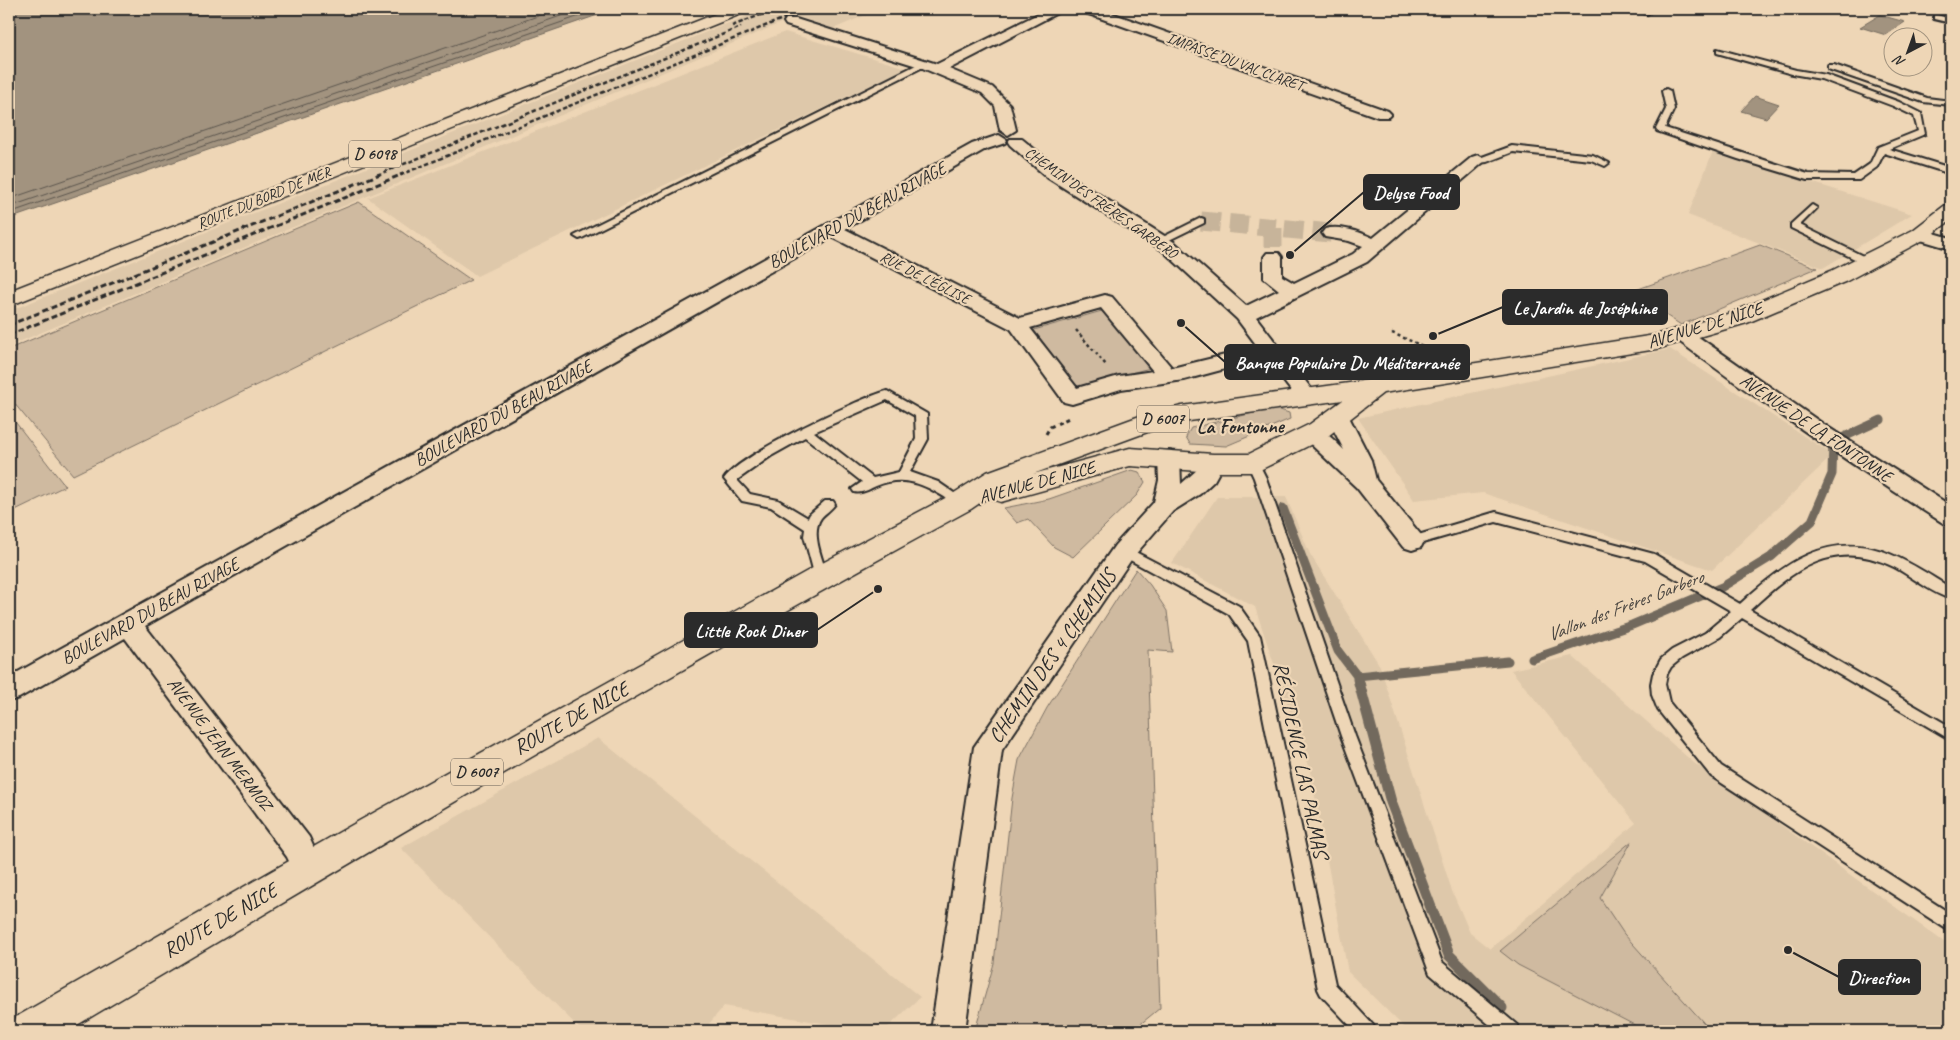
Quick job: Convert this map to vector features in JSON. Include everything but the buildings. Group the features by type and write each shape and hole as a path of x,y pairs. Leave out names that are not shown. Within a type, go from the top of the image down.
{"main road":[{"name":"ROUTE DU BORD DE MER","path":"9,299 742,9"},
{"name":"AVENUE DE NICE","path":"961,502 996,479 1027,466 1146,423 1182,414 1378,387 1657,342 1683,335 1739,318 1838,276 1866,261 1935,230 1951,210"},
{"name":"AVENUE DE NICE","path":"961,502 1130,457 1213,463 1253,462 1311,434 1338,417 1378,387"},
{"path":"1306,396 1338,417"},
{"name":"D 6007","path":"1279,450 1303,426 1307,417 1306,396"},
{"path":"1169,459 1172,442 1186,423 1220,410"},
{"name":"ROUTE DE NICE","path":"30,1031 308,868 821,577 961,502"}],"street":[{"path":"931,67 1058,9"},
{"name":"IMPASSE DU VAL CLARET","path":"1088,9 1383,114"},
{"path":"791,22 931,67 987,90 1002,105 1008,137"},
{"name":"BOULEVARD DU BEAU RIVAGE","path":"9,690 978,147 1008,137"},
{"name":"CHEMIN DES FRÈRES GARBERO","path":"1008,137 1054,174 1160,241 1244,316 1306,396"},
{"path":"1244,316 1360,258 1478,160"},
{"name":"RUE DE L'ÉGLISE","path":"832,230 1018,325"},
{"path":"1935,230 1951,244"},
{"path":"1331,233 1353,236 1375,245"},
{"path":"1273,257 1273,278 1294,291"},
{"path":"1167,375 1105,301 1018,325 1072,397 1119,383 1167,375 1271,350"},
{"name":"AVENUE DE LA FONTONNE","path":"1683,335 1847,452 1951,517"},
{"path":"1338,417 1360,460 1365,482"},
{"path":"1311,434 1324,442 1345,466 1365,482 1412,541"},
{"path":"1165,505 1170,480 1169,459"},
{"path":"1165,505 1192,488 1206,475 1213,463"},
{"name":"CHEMIN DES 4 CHEMINS","path":"948,1031 988,748 1124,551 1165,505"},
{"name":"AVENUE JEAN MERMOZ","path":"128,623 298,847 308,868"}],"lane":[{"path":"1937,16 1951,21"},
{"path":"1666,91 1670,109 1660,129 1741,158 1807,177 1856,178 1874,165 1881,149 1922,132 1918,115 1896,104 1823,77 1795,72 1720,51"},
{"path":"579,236 931,67"},
{"path":"1831,67 1926,100 1951,103"},
{"path":"1881,149 1951,171"},
{"path":"1478,160 1489,161 1502,152 1512,150 1593,158 1605,163"},
{"path":"1812,208 1794,226 1866,261"},
{"path":"1160,241 1201,221"},
{"path":"812,527 774,502 746,498 730,479 751,462 805,432 887,396 921,414 922,439 904,473"},
{"path":"805,432 870,482"},
{"path":"1253,462 1348,736 1436,968 1510,1031"},
{"path":"858,489 879,478 904,473 936,485 961,502"},
{"path":"821,577 810,536 814,517 829,504"},
{"path":"1412,541 1496,517 1649,557 1951,734"},
{"path":"1951,594 1882,556 1864,550 1840,550 1820,555 1798,565 1740,610 1716,633 1667,662 1658,677 1657,693 1663,706 1716,771 1951,924"},
{"name":"RÉSIDENCE LAS PALMAS","path":"1124,551 1234,610 1255,640 1327,989 1368,1031"}],"path":[{"path":"1063,313 1119,383"},
{"path":"1054,432 1044,434 1050,427 1082,412 1072,397"}],"shaded area":[{"path":"764,9 880,9 833,29 798,16 9,346 9,311"},
{"path":"785,32 906,68 477,276 368,198"},
{"path":"1713,151 1912,214 1823,268 1688,215"},
{"path":"359,202 471,280 73,475 9,397 9,349"},
{"path":"1760,245 1817,268 1681,325 1630,292"},
{"path":"1102,311 1150,368 1076,387 1034,330"},
{"path":"1670,349 1833,455 1712,570 1483,493 1414,500 1358,418"},
{"path":"1274,408 1289,413 1290,419 1226,446 1190,444 1186,437 1191,428"},
{"path":"9,414 65,486 9,513"},
{"path":"1132,470 1139,472 1145,482 1137,495 1073,557 1054,547 1028,519 1017,523 1004,508 1049,499"},
{"path":"1217,497 1286,497 1310,554 1380,666 1452,891 1470,933 1490,949 1636,823 1511,670 1572,656 1694,763 1951,947 1951,1031 1408,1031 1348,972 1311,775 1255,607 1172,563"},
{"path":"1136,569 1150,585 1167,611 1172,652 1148,650 1160,1008 1132,1031 975,1031 994,963 1012,798 1019,760 1047,708"},
{"path":"598,738 920,997 884,1031 867,1031 724,1006 703,1031 582,1031 401,848"},
{"path":"1632,841 1600,898 1624,934 1711,1031 1646,1031 1518,965 1500,951"}],"water":[{"path":"9,9 615,9 9,219"},
{"path":"1880,15 1905,22 1896,28 1882,28 1882,34 1860,27"},
{"path":"1755,96 1779,104 1766,118 1741,111"}],"waterway":[{"name":"Vallon des Frères Garbero","path":"1532,659 1632,625 1722,587 1771,557 1812,521 1832,474 1833,442 1881,420"},
{"name":"Vallon des Frères Garbero","path":"1283,508 1338,651 1357,676"},
{"name":"Vallon des Frères Garbero","path":"1357,676 1508,661"},
{"name":"Vallon des Frères Garbero","path":"1357,676 1358,681"},
{"name":"Vallon des Frères Garbero","path":"1358,679 1391,802 1449,955 1502,1008"}],"tunnel":[{"path":"1201,221 1331,233"},
{"path":"1273,228 1273,257"}],"railway":[{"path":"732,26 776,9"},
{"path":"400,175 807,9"},
{"path":"377,175 741,27"},
{"path":"9,325 380,174"},
{"path":"9,335 403,174"}],"place":[{"name":"Delyse Food","path":"1290,255"},
{"name":"Banque Populaire Du Méditerranée","path":"1181,323"},
{"name":"Le Jardin de Joséphine","path":"1433,336"},
{"name":"Little Rock Diner","path":"878,589"},
{"name":"Direction","path":"1788,950"}],"district":[{"name":"La Fontonne","path":"1240,426"}]}
